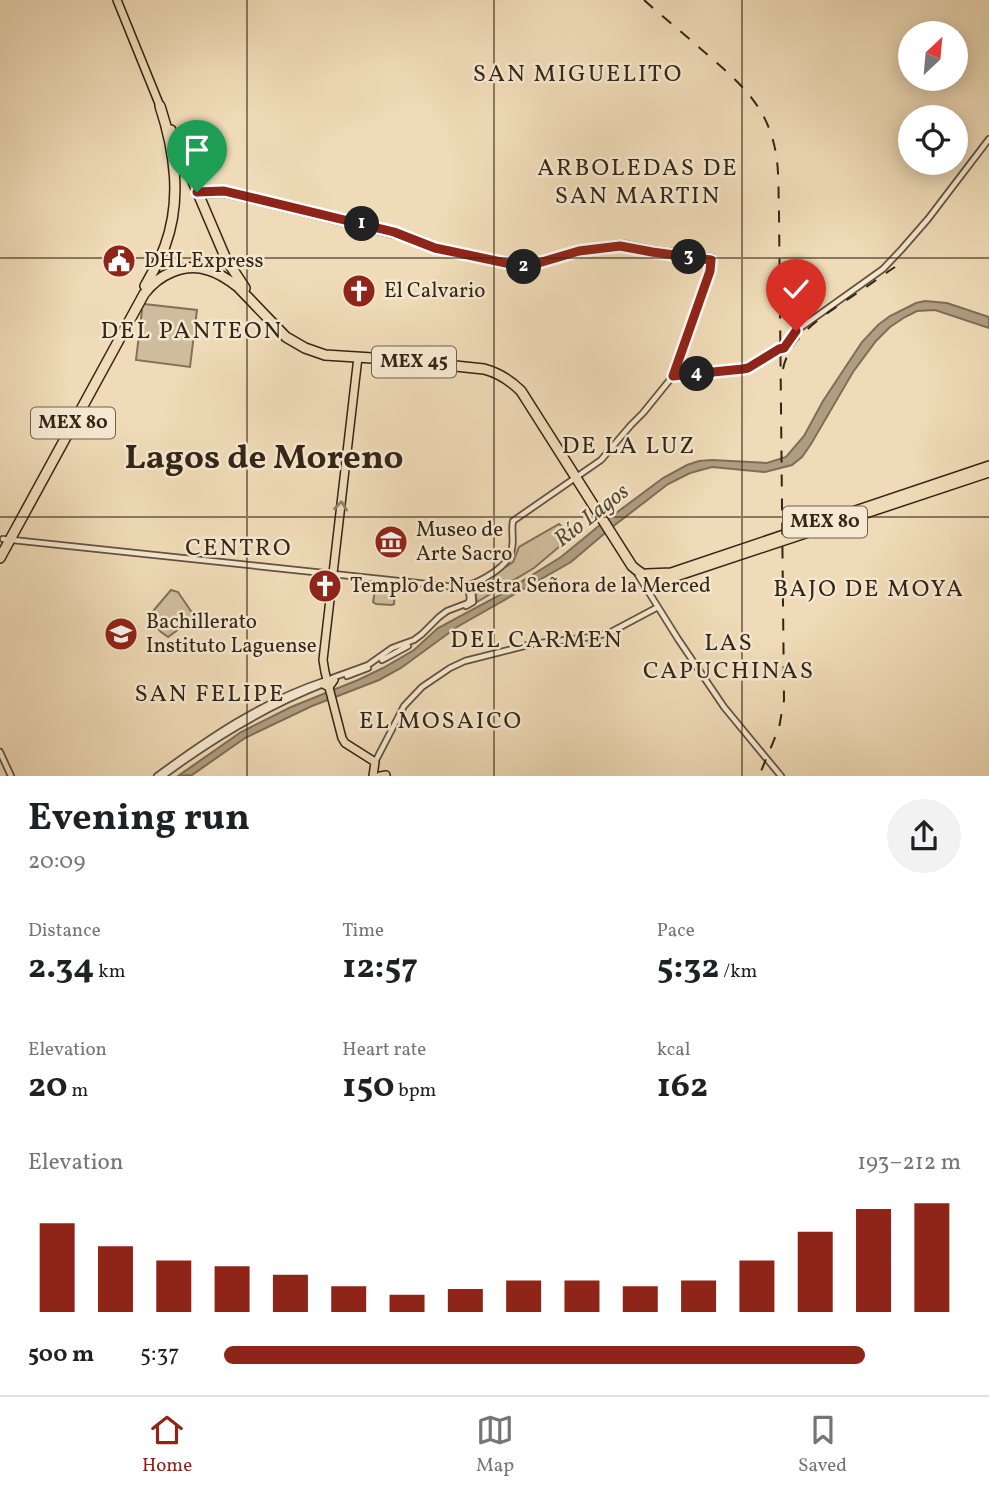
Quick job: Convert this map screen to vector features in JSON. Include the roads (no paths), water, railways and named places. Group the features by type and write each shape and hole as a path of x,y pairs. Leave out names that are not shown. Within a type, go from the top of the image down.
{"highway":[{"path":"160,106 169,132 175,177 174,206 169,235 160,258 160,270 165,272 194,268 218,272 225,271 227,262"},
{"name":"MEX 45","path":"160,106 227,262 258,309"},
{"path":"175,177 181,170 191,177"},
{"path":"166,219 174,206"},
{"name":"MEX 80","path":"0,550 90,391 160,258"},
{"name":"MEX 80","path":"146,287 174,271"},
{"name":"MEX 45","path":"212,271 229,281 286,337 305,348 325,355 484,369 499,374 521,391 632,566 646,577"},
{"name":"MEX 80","path":"661,579 684,568 802,528 989,470"},
{"name":"MEX 80","path":"646,577 670,578 989,470"},
{"name":"MEX 80","path":"0,558 6,539"}],"main road":[{"name":"MEX 45","path":"117,0 160,106"},
{"path":"358,357 323,660 342,738 372,762 373,775"},
{"path":"646,577 655,583 678,579 989,470"},
{"path":"646,577 684,568"},
{"path":"380,775 386,775"}],"street":[{"path":"673,376 748,368 784,348 805,323 883,269 896,256 989,139"},
{"path":"6,539 399,581 461,587 470,584 504,565 509,558 513,548 513,521 601,460 673,376 710,271 711,259 621,243 579,249 522,266 435,248 407,238 224,194 198,193"},
{"path":"896,256 905,255"},
{"path":"646,577 658,607 678,639 733,719 781,775"},
{"path":"163,775 251,718 289,698 368,665 422,634 447,611 468,603 470,584"},
{"path":"372,762 410,699 422,687 457,664 532,644 591,637 609,632 658,607"},
{"path":"157,775 222,730 269,704 301,689 328,683"},
{"path":"0,752 11,775"}],"railway":[{"path":"644,0 724,69 753,99 767,123 776,156 779,213 784,700 779,728 759,776"},
{"path":"783,369 787,356 804,333 827,313 895,267"}],"place":[{"name":"DHL Express","path":"119,261"},
{"name":"El Calvario","path":"359,291"},
{"name":"Museo de Arte Sacro","path":"391,542"},
{"name":"Templo de Nuestra Señora de la Merced","path":"325,586"},
{"name":"Bachillerato Instituto Laguense","path":"121,634"}],"district":[{"name":"SAN MIGUELITO","path":"578,75"},
{"name":"ARBOLEDAS DE SAN MARTIN","path":"638,183"},
{"name":"DEL PANTEON","path":"192,332"},
{"name":"DE LA LUZ","path":"629,447"},
{"name":"Lagos de Moreno","path":"264,459"},
{"name":"CENTRO","path":"239,549"},
{"name":"BAJO DE MOYA","path":"869,590"},
{"name":"DEL CARMEN","path":"537,641"},
{"name":"LAS CAPUCHINAS","path":"729,658"},
{"name":"SAN FELIPE","path":"210,695"},
{"name":"EL MOSAICO","path":"441,722"}],"water label":[{"name":"Río Lagos","path":"592,516"}]}
